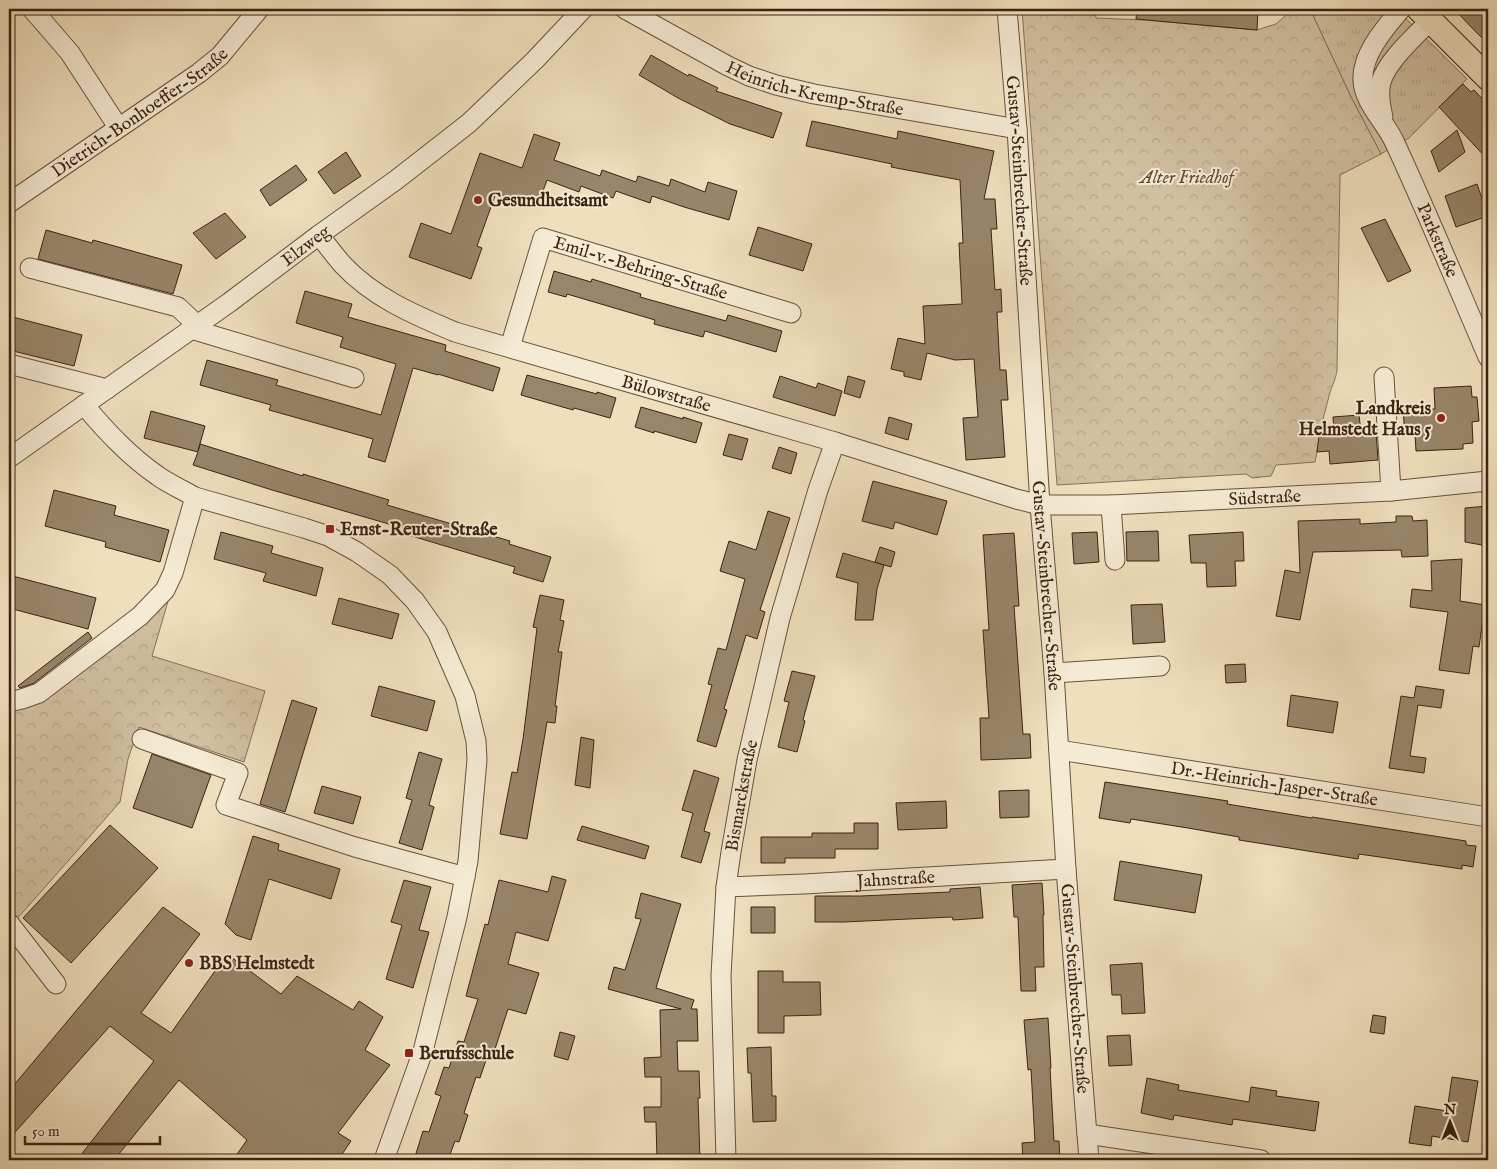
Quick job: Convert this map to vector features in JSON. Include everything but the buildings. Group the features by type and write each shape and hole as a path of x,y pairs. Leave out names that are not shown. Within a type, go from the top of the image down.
{"main road":[{"path":"1425,14 1488,78"}],"street":[{"name":"Dietrich-Bonhoeffer-Straße","path":"9,203 118,127 184,84 220,56 259,9"},
{"name":"Elzweg","path":"12,453 84,405 230,302 470,123 535,60 583,9"},
{"name":"Heinrich-Kremp-Straße","path":"625,9 728,66 749,76 776,85 814,94 1017,129"},
{"name":"Gustav-Steinbrecher-Straße","path":"1007,9 1017,129 1040,505 1089,1160"},
{"name":"Parkstraße","path":"1401,9 1382,32 1364,64 1363,80 1365,94 1394,140 1488,357"},
{"path":"34,10 70,53 118,127"},
{"name":"Parkstraße","path":"1386,125 1380,106 1382,82 1386,72 1425,14"},
{"name":"Bülowstraße","path":"319,235 344,266 369,288 397,306 455,332 835,442 1040,505"},
{"name":"Emil-v.-Behring-Straße","path":"510,347 543,238 791,312"},
{"path":"30,268 178,307 194,327 354,378"},
{"path":"9,364 107,389"},
{"path":"1384,377 1390,491"},
{"path":"84,405 132,456 159,477 195,497 328,536 357,552 390,575 415,602 437,632 465,696 476,741 477,760 468,861 457,917 425,1042 384,1160"},
{"name":"Bismarckstraße","path":"726,1160 721,975 726,887 747,760 766,674 780,618 818,490 835,442"},
{"name":"Südstraße","path":"1040,505 1111,505 1390,491 1488,481"},
{"path":"9,702 40,693 140,616 160,596 173,573 195,497"},
{"path":"1111,505 1115,560"},
{"path":"1054,673 1160,666"},
{"path":"142,739 238,772 226,805 355,847 465,877"},
{"name":"Dr.-Heinrich-Jasper-Straße","path":"1059,750 1488,815"},
{"name":"Jahnstraße","path":"726,887 1066,869"},
{"path":"9,923 56,984"},
{"path":"1088,1134 1261,1160"}],"green space":[{"name":"Alter Friedhof","path":"1022,9 1093,9 1096,18 1145,20 1257,30 1276,24 1293,9 1310,9 1351,97 1381,154 1340,175 1337,370 1324,415 1315,462 1276,465 1271,476 1252,478 1246,474 1057,485"},
{"path":"1310,9 1396,9 1467,79 1409,138 1381,154 1351,97"},
{"path":"169,598 152,656 265,691 244,762 139,727 128,759 120,802 16,920 9,909 9,705"}],"place":[{"name":"Gesundheitsamt","path":"478,200"},
{"name":"Landkreis Helmstedt Haus 5","path":"1441,418"},
{"name":"Ernst-Reuter-Straße","path":"330,529"},
{"name":"BBS Helmstedt","path":"189,963"},
{"name":"Berufsschule","path":"409,1053"}]}
